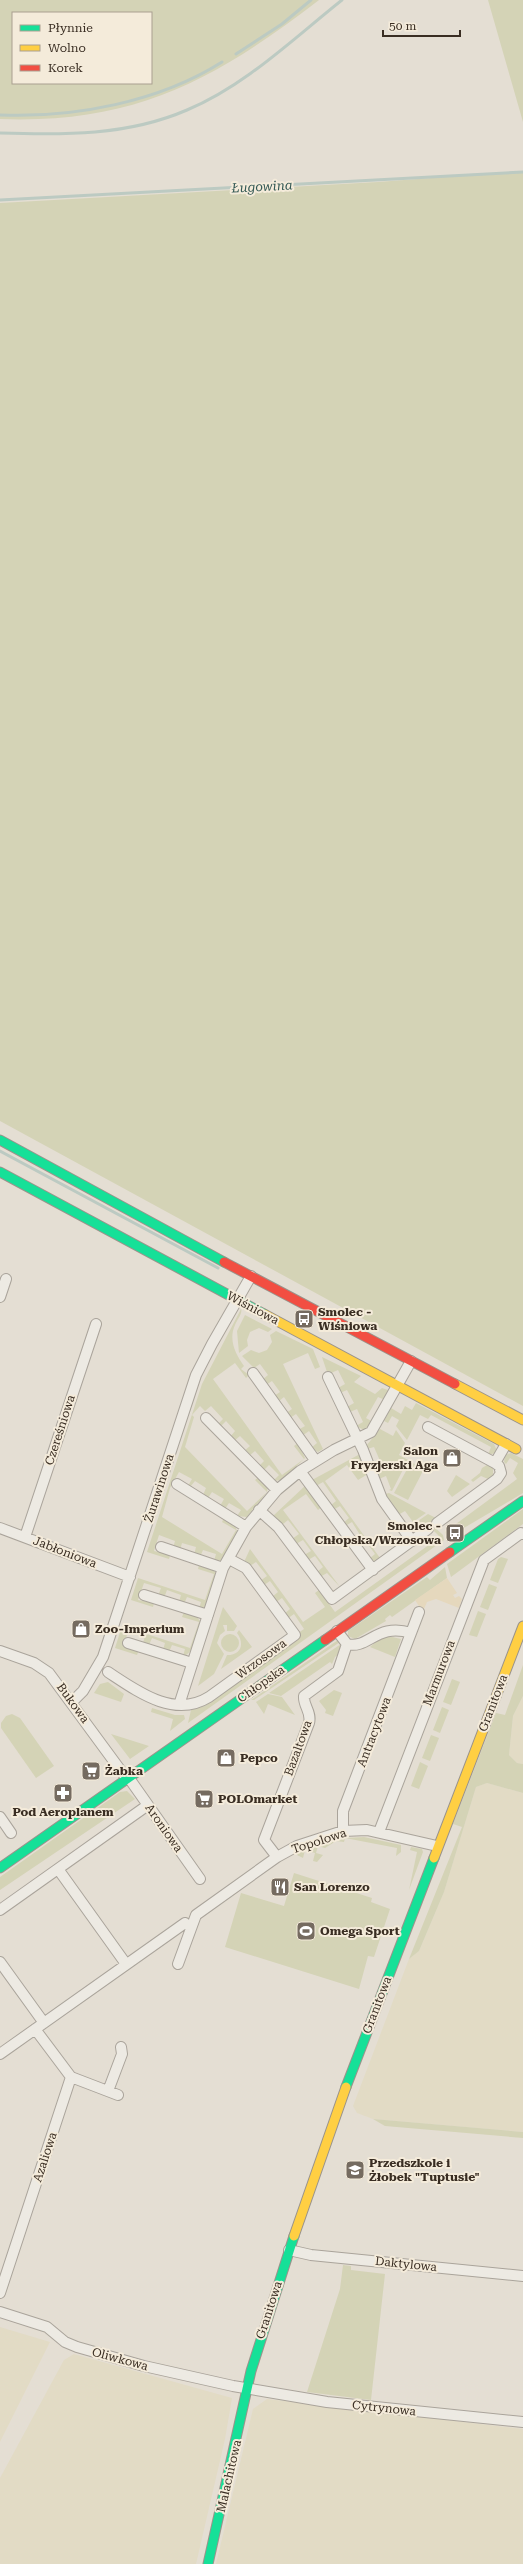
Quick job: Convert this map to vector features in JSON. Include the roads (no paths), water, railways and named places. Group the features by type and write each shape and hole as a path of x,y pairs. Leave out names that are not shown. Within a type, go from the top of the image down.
{"street":[{"path":"0,1140 251,1276 523,1420"},
{"name":"Wiśniowa","path":"0,1172 519,1451"},
{"name":"Żurawinowa","path":"72,1702 83,1691 103,1657 196,1375 251,1276"},
{"path":"0,1297 6,1279"},
{"name":"Czereśniowa","path":"24,1537 96,1324"},
{"path":"179,1706 223,1568 246,1527 277,1490 300,1471 316,1460 372,1432 377,1426 411,1361"},
{"path":"253,1373 316,1460"},
{"path":"328,1377 358,1438 382,1499 412,1541"},
{"path":"206,1418 277,1490"},
{"path":"428,1427 495,1463 501,1470 497,1479 437,1523"},
{"path":"495,1463 506,1444"},
{"path":"300,1471 373,1570"},
{"path":"177,1484 246,1527"},
{"name":"Chłopska","path":"0,1868 523,1501"},
{"path":"260,1510 278,1527 332,1599 428,1530"},
{"name":"Jabłoniowa","path":"0,1528 130,1577"},
{"name":"Marmurowa","path":"379,1832 484,1560 521,1533 523,1534"},
{"path":"161,1547 223,1568"},
{"name":"Wrzosowa","path":"108,1672 144,1696 179,1706 194,1705 201,1702 295,1635 246,1568 229,1559"},
{"path":"144,1595 208,1615"},
{"name":"Antracytowa","path":"343,1831 343,1811 419,1612"},
{"name":"Granitowa","path":"247,2389 257,2347 330,2129 437,1846 523,1626"},
{"path":"337,1631 347,1644 354,1645 390,1630 411,1634"},
{"path":"128,1643 192,1663"},
{"name":"Bazaltowa","path":"277,1857 264,1840 310,1720 304,1696 338,1671 347,1644"},
{"name":"Bukowa","path":"0,1651 43,1668 56,1680 127,1778"},
{"name":"Aroniowa","path":"127,1778 148,1805 200,1879"},
{"path":"0,1910 148,1805"},
{"path":"0,1817 12,1833"},
{"name":"Topolowa","path":"178,1964 196,1915 277,1857 296,1846 343,1831 379,1832 437,1846"},
{"path":"58,1869 126,1964"},
{"path":"0,2054 185,1923"},
{"path":"0,1962 70,2077 118,2095"},
{"path":"108,2091 122,2054 121,2047"},
{"name":"Azaliowa","path":"0,2293 70,2077"},
{"name":"Daktylowa","path":"289,2250 311,2255 523,2276"},
{"name":"Oliwkowa","path":"0,2312 47,2327 65,2342 77,2347 144,2366 247,2389"},
{"name":"Cytrynowa","path":"247,2389 327,2402 523,2422"},
{"name":"Malachitowa","path":"208,2563 237,2442 247,2389"}],"waterway":[{"path":"236,54 282,24 311,0"},
{"path":"0,133 48,134 95,132 141,125 164,119 208,100 249,75 342,0"},
{"path":"0,115 57,114 115,105 171,88 222,62"},
{"name":"Ługowina","path":"0,200 523,172"},
{"path":"0,1151 218,1268"}],"place":[{"name":"Smolec - Wiśniowa","path":"304,1319"},
{"name":"Salon Fryzjerski Aga","path":"452,1458"},
{"name":"Smolec - Chłopska/Wrzosowa","path":"455,1533"},
{"name":"Zoo-Imperium","path":"81,1629"},
{"name":"Pepco","path":"226,1758"},
{"name":"Żabka","path":"91,1771"},
{"name":"Pod Aeroplanem","path":"63,1793"},
{"name":"POLOmarket","path":"204,1799"},
{"name":"San Lorenzo","path":"280,1887"},
{"name":"Omega Sport","path":"306,1931"},
{"name":"Przedszkole i Żłobek \"Tuptusie\"","path":"355,2170"}]}
